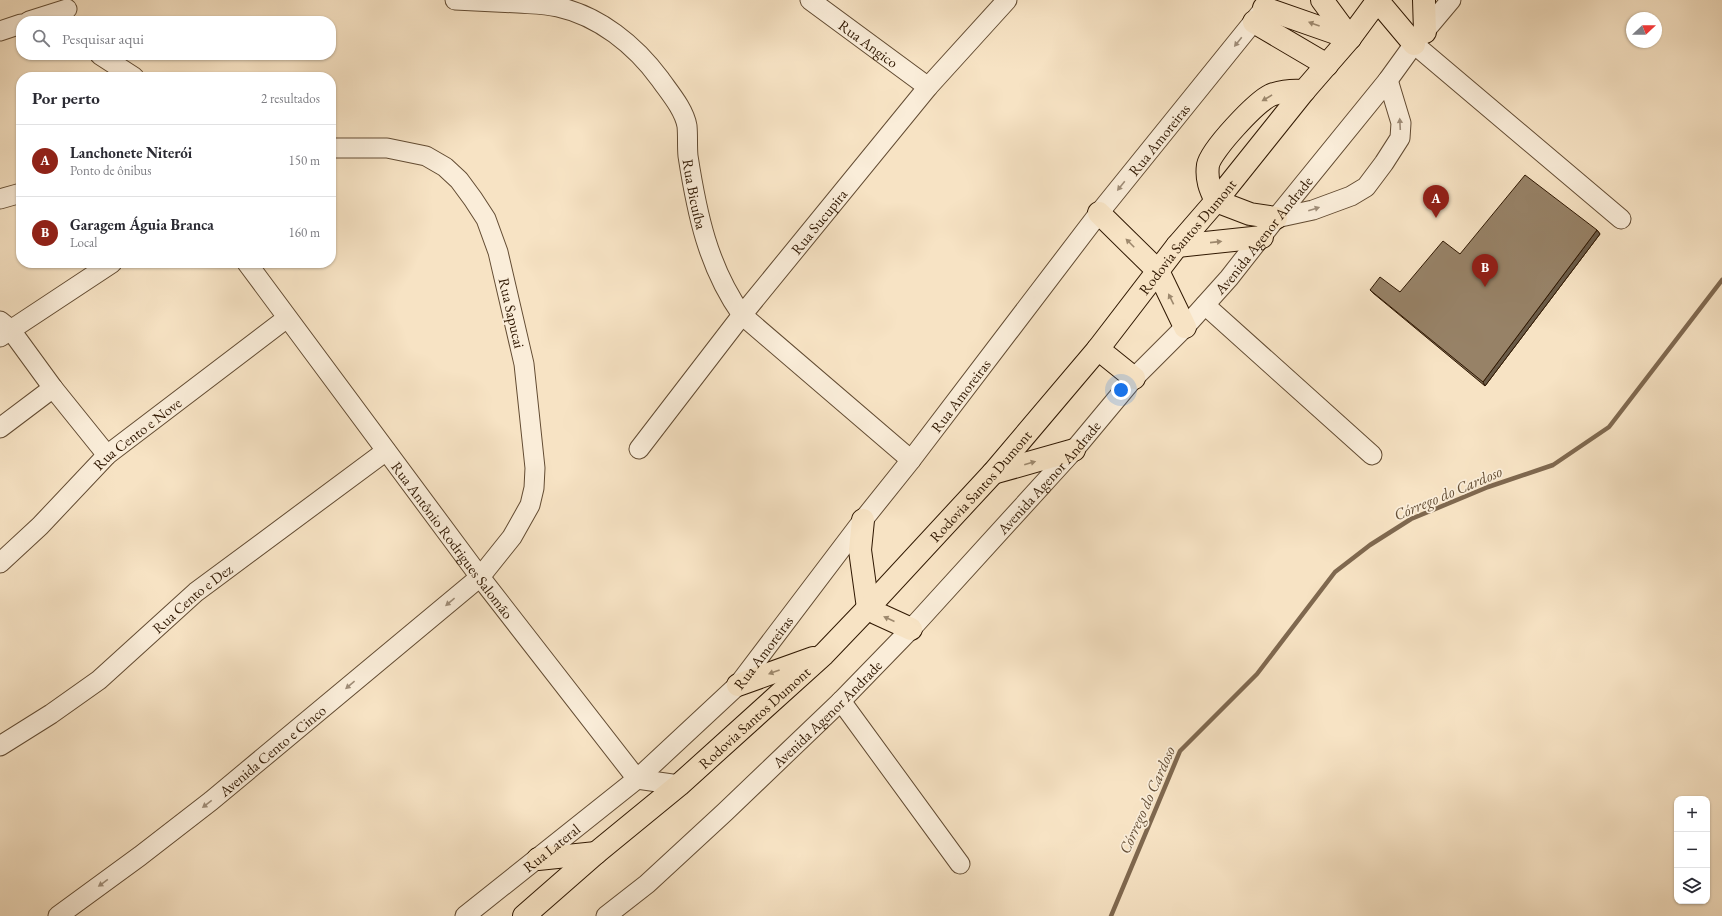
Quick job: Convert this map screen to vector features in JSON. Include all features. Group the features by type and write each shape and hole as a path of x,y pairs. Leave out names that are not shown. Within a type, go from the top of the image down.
{"highway":[{"path":"1322,0 1350,38"},
{"path":"1378,0 1420,38"},
{"name":"Rodovia Santos Dumont","path":"524,916 596,853 679,786 824,654 868,608 992,473 1098,349 1177,246 1216,201 1304,91 1350,38 1378,0"},
{"path":"1420,38 1424,0"},
{"path":"1263,10 1350,38"},
{"path":"1263,10 1327,65"},
{"path":"1276,218 1250,214 1216,201 1210,189 1207,177 1208,164 1212,154 1219,145 1261,102 1270,96 1282,92 1304,91"},
{"path":"1099,213 1158,271 1185,327"},
{"path":"1177,246 1262,237"},
{"path":"1098,349 1134,378"},
{"path":"992,473 1074,450"},
{"path":"863,520 860,550 868,608 876,614 911,629"},
{"path":"738,686 824,654"},
{"path":"538,859 596,853"}],"street":[{"name":"Rua Bicuíba","path":"455,0 557,7 600,23 623,39 640,54 678,105 686,125 697,209 704,237 723,285 742,315 911,460"},
{"name":"Rua Angico","path":"810,0 928,87"},
{"name":"Rua Sucupira","path":"639,449 742,315 928,87 1007,0"},
{"name":"Avenida Agenor Andrade","path":"606,916 664,868 841,701 911,629 1074,450 1134,378 1205,305 1262,237 1451,0"},
{"path":"47,16 67,10"},
{"name":"Rua Amoreiras","path":"637,779 738,686 863,520 911,460 1099,213 1263,10"},
{"path":"0,30 16,25"},
{"path":"1420,38 1621,220"},
{"path":"102,60 110,72"},
{"path":"107,60 126,72"},
{"path":"1276,218 1313,210 1351,196 1366,187 1384,164 1400,138 1401,123 1388,80"},
{"name":"Rua Sapucai","path":"336,148 387,148 426,156 445,167 459,180 486,219 498,252 524,364 535,468 534,488 530,505 512,537 480,577"},
{"path":"0,199 16,194"},
{"path":"104,268 3,329 107,455"},
{"name":"Rua Antônio Rodrigues Salomão","path":"251,268 480,577 637,779"},
{"path":"1205,305 1372,456"},
{"name":"Rua Cento e Nove","path":"0,563 40,526 107,455 287,318"},
{"path":"0,428 53,388"},
{"name":"Rua Cento e Dez","path":"0,746 51,714 99,680 196,592 386,452"},
{"name":"Avenida Cento e Cinco","path":"58,916 140,856 211,800 480,577"},
{"path":"841,701 960,864"},
{"path":"637,779 679,786"},
{"name":"Rua Lateral","path":"465,916 637,779"}],"building":[{"path":"1525,175 1597,230 1483,382 1370,290 1380,277 1400,292 1443,241 1460,254"}],"waterway":[{"name":"Córrego do Cardoso","path":"1111,916 1180,751 1257,674 1335,572 1370,545 1411,519 1488,487 1553,465 1609,427 1722,280"}],"place":[{"name":"Lanchonete Niterói","path":"1436,218"},
{"name":"Garagem Águia Branca","path":"1485,287"}]}
